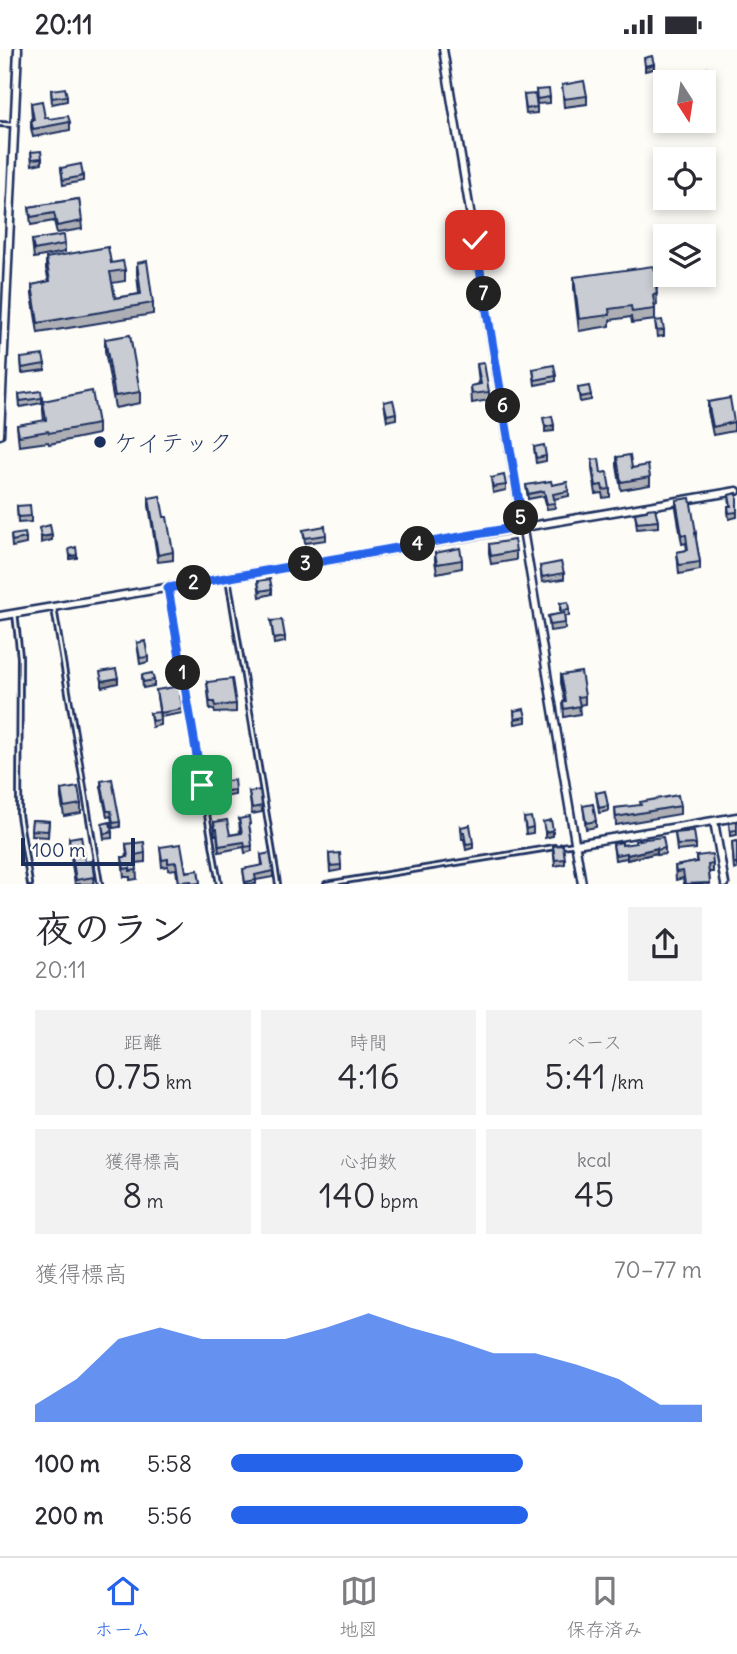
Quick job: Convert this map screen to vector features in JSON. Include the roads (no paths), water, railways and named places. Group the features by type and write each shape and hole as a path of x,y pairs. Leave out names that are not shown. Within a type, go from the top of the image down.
{"street":[{"path":"0,435 18,49"},
{"path":"443,49 582,884"},
{"path":"0,616 737,491"},
{"path":"576,844 737,817"},
{"path":"714,821 725,884"}],"lane":[{"path":"0,124 15,125"},
{"path":"228,578 278,884"},
{"path":"168,588 219,884"},
{"path":"54,607 100,884"},
{"path":"15,613 20,657 19,815 30,884"},
{"path":"326,884 576,844"}],"place":[{"name":"ケイテック","path":"100,442"}]}
